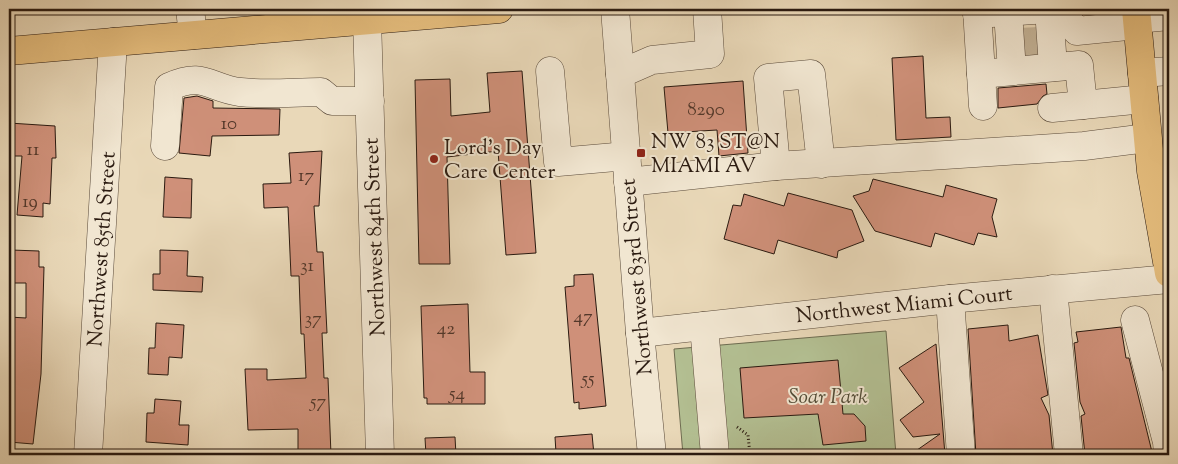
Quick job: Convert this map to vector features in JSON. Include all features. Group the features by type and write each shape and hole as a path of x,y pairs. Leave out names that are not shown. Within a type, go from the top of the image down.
{"main road":[{"path":"9,51 113,42 191,22 367,19 499,9"},
{"path":"1137,18 1147,138 1156,206 1169,273"}],"street":[{"name":"Northwest 83rd Street","path":"615,9 640,333 652,455"},
{"path":"620,74 652,60 710,54 707,9"},
{"path":"983,106 977,12 1035,39 1083,104"},
{"path":"981,74 1035,39 1137,18 1169,16"},
{"name":"Northwest 84th Street","path":"367,19 380,455"},
{"name":"Northwest 85th Street","path":"88,455 113,42"},
{"path":"1052,108 1083,104 1143,86 1169,71"},
{"path":"550,72 558,162 627,169 776,166 1075,147 1147,138"},
{"path":"776,166 768,78 812,74 821,164"},
{"path":"165,146 170,87 182,81 199,79 239,92 321,92 332,101 370,101"},
{"name":"Northwest Miami Court","path":"640,333 950,299 1169,279"},
{"path":"1053,289 1069,455"},
{"path":"950,299 960,455"},
{"path":"1135,320 1167,442 1168,455"},
{"path":"704,326 715,455"}],"green space":[{"name":"Soar Park","path":"886,331 896,455 683,455 674,349"}],"building":[{"path":"923,56 926,118 950,117 951,137 896,140 892,58"},
{"path":"522,71 536,253 506,255 498,151 447,157 450,264 419,264 415,80 450,79 451,116 490,112 487,73"},
{"path":"743,81 748,153 719,156 717,130 668,133 664,87"},
{"path":"1046,84 1047,94 1037,104 998,108 998,88"},
{"path":"197,96 213,101 213,108 280,109 279,135 212,136 210,156 179,153 184,98"},
{"path":"9,123 55,126 56,158 52,158 50,204 43,203 43,217 17,215 22,156 9,156"},
{"path":"322,151 319,206 314,206 317,252 323,252 327,333 322,333 324,378 328,378 331,455 298,455 298,429 248,430 245,369 267,369 267,380 306,378 304,334 301,334 299,276 291,276 288,207 264,208 263,184 291,183 289,153"},
{"path":"165,177 192,179 191,218 163,217"},
{"path":"873,179 943,197 946,185 997,199 992,217 997,237 978,233 974,245 935,233 931,247 875,231 853,196 869,191"},
{"path":"788,193 852,210 864,241 838,251 837,258 778,240 774,254 724,239 733,205 741,206 744,194 784,206"},
{"path":"11,250 39,251 39,267 44,267 41,374 33,444 9,442 9,317 26,318 26,283 10,283"},
{"path":"160,250 188,251 187,276 203,277 202,292 153,290 153,274 160,274"},
{"path":"593,274 606,406 579,409 579,402 574,403 565,287 574,286 574,275"},
{"path":"468,304 470,372 485,372 485,404 427,404 427,398 424,398 421,306"},
{"path":"156,323 184,325 182,358 169,357 168,375 148,374 149,348 155,348"},
{"path":"1008,325 1009,341 1038,335 1048,395 1041,398 1049,415 1053,455 976,455 968,329"},
{"path":"1121,327 1126,358 1129,358 1152,452 1145,455 1085,455 1081,416 1085,414 1080,402 1074,343 1078,342 1076,332"},
{"path":"936,344 945,455 910,455 940,434 913,437 900,420 924,402 899,368"},
{"path":"838,360 843,414 854,414 865,426 866,441 823,445 818,414 744,418 740,368"},
{"path":"155,399 181,401 179,425 189,425 188,445 146,442 147,413 154,413"},
{"path":"592,434 594,455 571,455 571,452 556,453 555,437"},
{"path":"455,437 456,455 426,455 425,438"}],"tunnel":[{"path":"1019,42 1040,41"}],"place":[{"name":"NW 83 ST@N MIAMI AV","path":"641,153"},
{"name":"Lord's Day Care Center","path":"434,159"}]}
